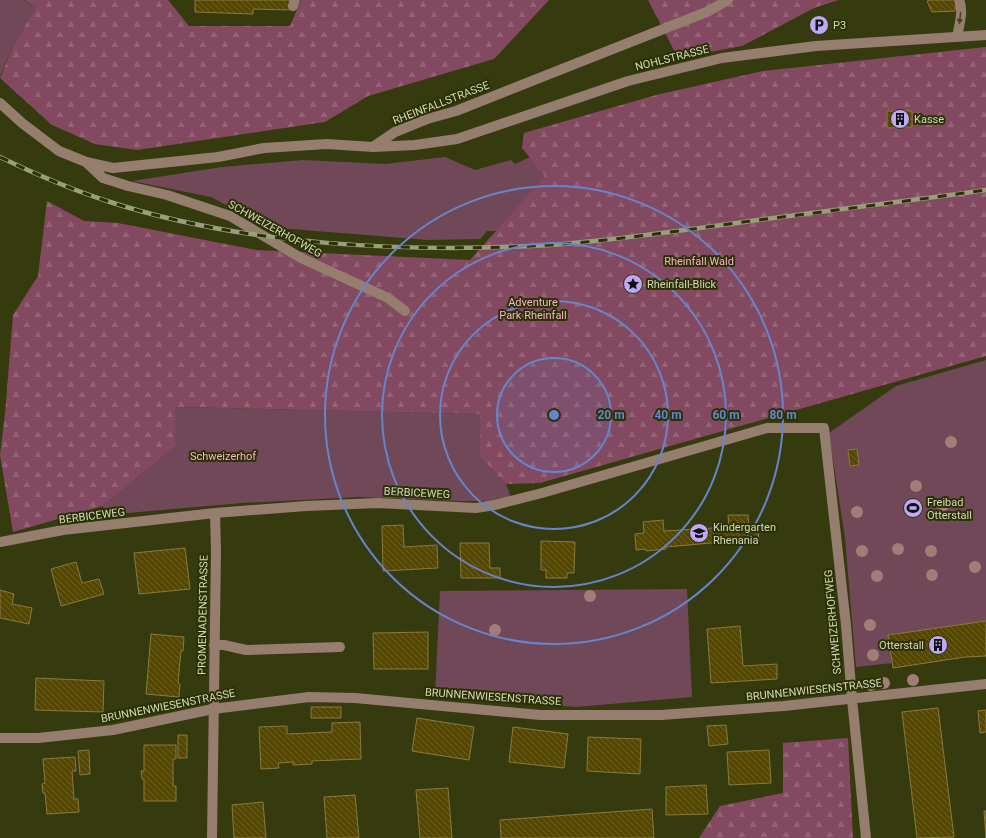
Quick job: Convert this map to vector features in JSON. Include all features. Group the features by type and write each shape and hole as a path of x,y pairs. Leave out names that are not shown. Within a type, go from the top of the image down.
{"street":[{"name":"RHEINFALLSTRASSE","path":"373,147 395,132 414,124 456,111 686,20 708,11 728,0"},
{"path":"957,37 961,16 961,5 959,0"},
{"name":"NOHLSTRASSE","path":"373,147 415,145 457,139 628,81 722,58 816,46 986,35"},
{"path":"0,102 22,123 59,151 86,162 113,168 218,157 264,148 327,144 373,147"},
{"name":"SCHWEIZERHOFWEG","path":"86,162 102,178 128,186 168,195 230,216 301,258 388,298 405,311"},
{"name":"BERBICEWEG","path":"0,542 63,530 215,513 306,506 378,504 476,508 495,505 542,493 767,428 824,428"},
{"name":"SCHWEIZERHOFWEG","path":"824,428 846,625 866,838"},
{"name":"PROMENADENSTRASSE","path":"212,838 216,551 215,513"},
{"path":"214,645 224,645 246,650 340,647"},
{"name":"BRUNNENWIESENSTRASSE","path":"0,738 38,738 113,730 213,709 309,697 355,698 540,715 661,715 784,706 986,684"}],"green space":[{"path":"0,0 23,0 36,7 14,44 0,76"},
{"path":"24,0 168,0 189,26 290,26 301,0 549,0 494,59 368,96 325,122 137,150 95,144 52,125 0,78 14,44 36,7"},
{"path":"648,0 838,0 814,8 742,46 678,58"},
{"name":"Rheinfall Wald","path":"986,47 986,356 540,483 506,484 480,456 480,414 175,407 176,446 103,506 13,532 0,455 13,315 38,276 47,201 84,221 118,223 256,250 470,260 545,176 522,148 524,133 656,95 763,71"},
{"path":"600,125 537,231 487,231 480,239 428,240 266,227 211,197 132,181 222,167 303,160 385,164 445,157 475,170 511,160 515,164"},
{"name":"Freibad Otterstall","path":"986,360 986,656 965,657 893,668 892,663 856,667 845,538 829,433 896,386"},
{"name":"Schweizerhof","path":"174,407 481,414 481,456 506,484 511,497 491,501 459,501 359,497 242,503 105,515 103,506 176,446"},
{"path":"687,589 692,697 576,707 435,695 440,591"},
{"path":"848,738 853,838 699,838 720,806 783,793 783,743"}],"building":[{"path":"195,0 290,0 289,10 253,9 253,14 195,12"},
{"path":"956,0 955,11 932,12 927,1"},
{"name":"Kasse","path":"887,111 912,111 912,127 887,128"},
{"path":"857,449 859,465 850,466 848,450"},
{"name":"Kindergarten Rhenania","path":"728,515 748,515 749,526 758,526 759,542 749,542 749,545 711,543 666,547 666,549 646,551 646,549 636,550 635,534 644,533 643,522 663,520 664,531 729,527"},
{"path":"403,525 404,547 437,545 438,568 383,571 382,526"},
{"path":"541,541 575,542 574,573 567,573 567,578 546,578 546,570 541,570"},
{"path":"460,543 489,543 490,568 500,568 500,578 461,578"},
{"path":"185,548 190,589 139,594 134,553"},
{"path":"76,562 82,583 99,579 104,594 61,606 51,569"},
{"path":"0,590 14,594 12,604 32,608 29,624 0,618"},
{"name":"Otterstall","path":"986,621 986,656 965,657 893,668 888,635"},
{"path":"740,626 743,666 777,664 777,679 711,683 707,629"},
{"path":"428,632 428,669 374,669 373,633"},
{"path":"151,634 184,637 178,683 180,684 179,697 146,694"},
{"path":"36,678 104,681 103,712 35,710"},
{"path":"311,707 341,707 341,718 311,718"},
{"path":"938,708 954,837 917,838 902,712"},
{"path":"986,710 986,732 980,733 978,711"},
{"path":"417,718 474,727 469,760 412,751"},
{"path":"360,722 361,759 312,761 312,764 293,765 293,762 278,763 279,768 261,769 259,727 287,726 287,734 332,732 332,723"},
{"path":"726,725 728,744 709,746 707,726"},
{"path":"513,727 568,734 564,768 509,762"},
{"path":"178,735 187,735 187,758 178,758"},
{"path":"588,737 641,739 640,774 587,771"},
{"path":"144,745 176,745 176,759 173,759 173,786 176,786 176,801 144,801 144,779 142,779 141,771 144,771"},
{"path":"89,750 90,774 80,775 78,751"},
{"path":"769,750 771,783 729,785 727,752"},
{"path":"75,757 76,771 72,771 74,799 78,799 79,812 47,814 45,793 43,793 42,784 45,783 43,759"},
{"path":"706,785 708,814 666,815 666,787"},
{"path":"448,788 452,838 420,838 416,790"},
{"path":"355,795 359,838 327,838 324,797"},
{"path":"263,802 266,838 234,838 232,805"},
{"path":"652,809 654,838 501,838 500,820"},
{"path":"984,811 986,811 986,838"}],"railway":[{"path":"0,157 39,175 107,201 160,216 214,228 270,237 327,243 441,248 576,243 986,190"}],"place":[{"name":"P3","path":"819,25"},
{"name":"Kasse","path":"900,119"},
{"name":"Rheinfall-Blick","path":"633,284"},
{"name":"Freibad Otterstall","path":"913,508"},
{"name":"Kindergarten Rhenania","path":"699,533"},
{"name":"Otterstall","path":"938,645"}],"park label":[{"name":"Adventure Park Rheinfall","path":"533,308"}]}
